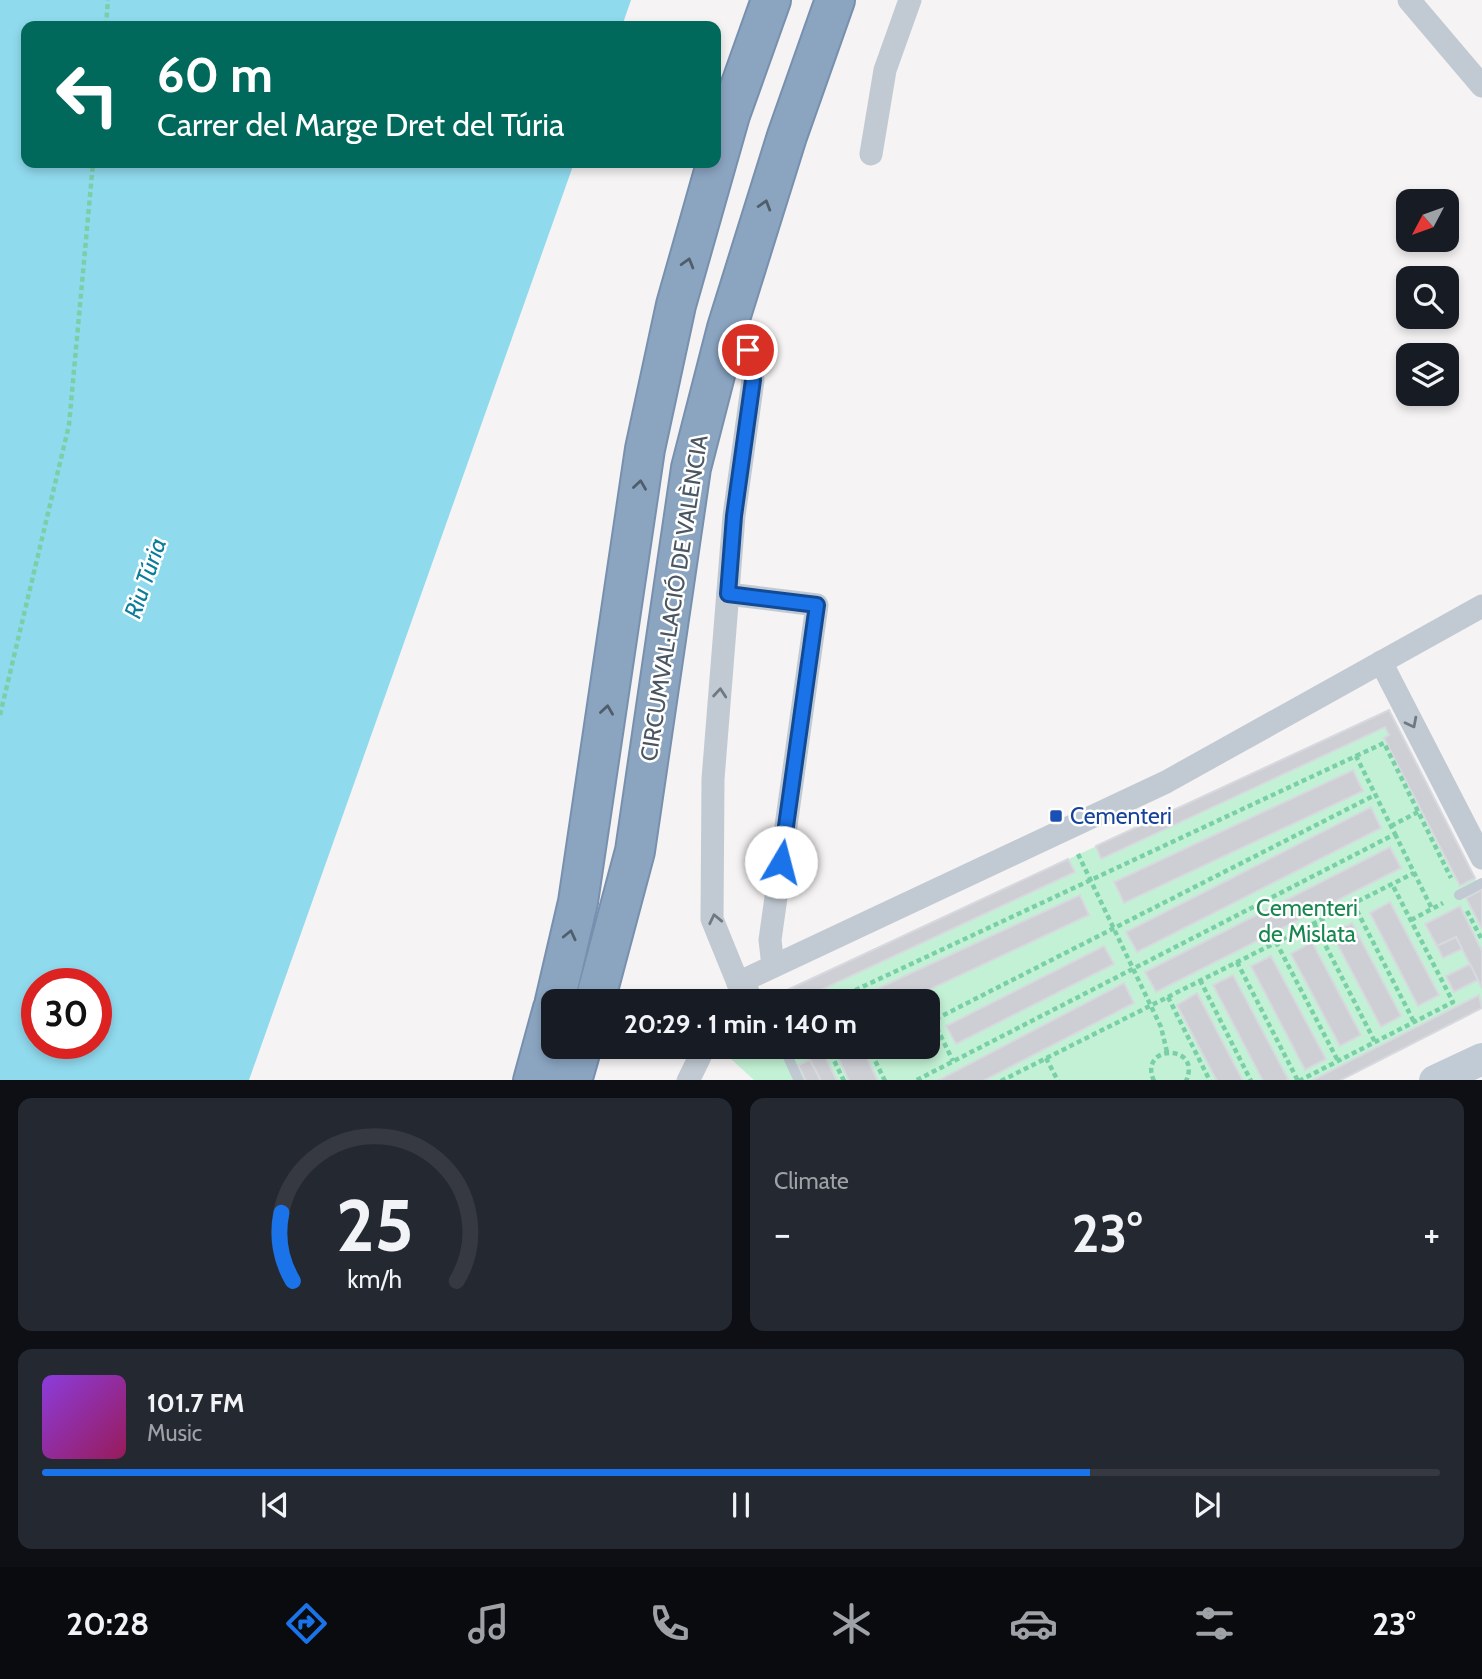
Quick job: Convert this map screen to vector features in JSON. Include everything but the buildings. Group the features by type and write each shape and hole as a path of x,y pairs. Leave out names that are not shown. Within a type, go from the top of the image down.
{"highway":[{"path":"721,147 771,0"},
{"name":"CIRCUMVAL·LACIÓ DE VALÈNCIA","path":"598,989 635,851 691,468 731,315 787,136 835,0"},
{"path":"558,989 578,902 645,449 673,318 715,168"},
{"path":"616,989 630,909 635,851"},
{"path":"533,1080 541,1051"},
{"path":"572,1080 578,1059"},
{"path":"601,1080 604,1059"}],"street":[{"path":"871,154 885,70 910,0"},
{"path":"1409,0 1482,86"},
{"path":"748,350 753,380 734,516 713,779 712,919 738,988 773,966 1166,782 1482,606"},
{"path":"728,594 817,605 770,940 773,966"},
{"path":"1381,662 1482,858"},
{"path":"688,1080 698,1059"},
{"path":"1435,1080 1482,1059"}],"lane":[{"path":"1460,895 1482,883"},
{"path":"789,1059 799,1080"}],"path":[{"path":"106,21 108,0"},
{"path":"0,715 69,425 93,168"},
{"path":"863,989 1384,743 1482,940"},
{"path":"1356,756 1432,909"},
{"path":"940,1016 1375,795"},
{"path":"1391,826 1418,812"},
{"path":"915,1080 1395,834"},
{"path":"1078,854 1161,1027 1167,1052"},
{"path":"1001,1080 1414,873"},
{"path":"1237,962 1299,1080 1338,1061 1453,1002 1392,884"},
{"path":"1410,920 1460,895"},
{"path":"1353,903 1414,1022"},
{"path":"1314,923 1375,1042"},
{"path":"1276,942 1338,1061"},
{"path":"1200,980 1251,1080"},
{"path":"1168,997 1210,1080"},
{"path":"940,1038 953,1061"},
{"path":"1153,1080 1153,1062 1167,1052 1179,1054 1187,1062 1189,1075 1186,1080"},
{"path":"1046,1058 1058,1080"},
{"path":"834,1059 844,1080"},
{"path":"874,1059 885,1080"}],"green space":[{"name":"Cementeri de Mislata","path":"1389,710 1482,892 1482,1008 1339,1080 754,1080 731,1059 940,1059 940,989 789,989"}],"water":[{"name":"Riu Túria","path":"0,0 631,0 624,21 21,21 21,168 572,168 249,1080 0,1080"}],"place":[{"name":"Cementeri","path":"1056,816"}],"route":[{"path":"748,350 753,380 734,516 728,594 817,605 781,862"}]}
